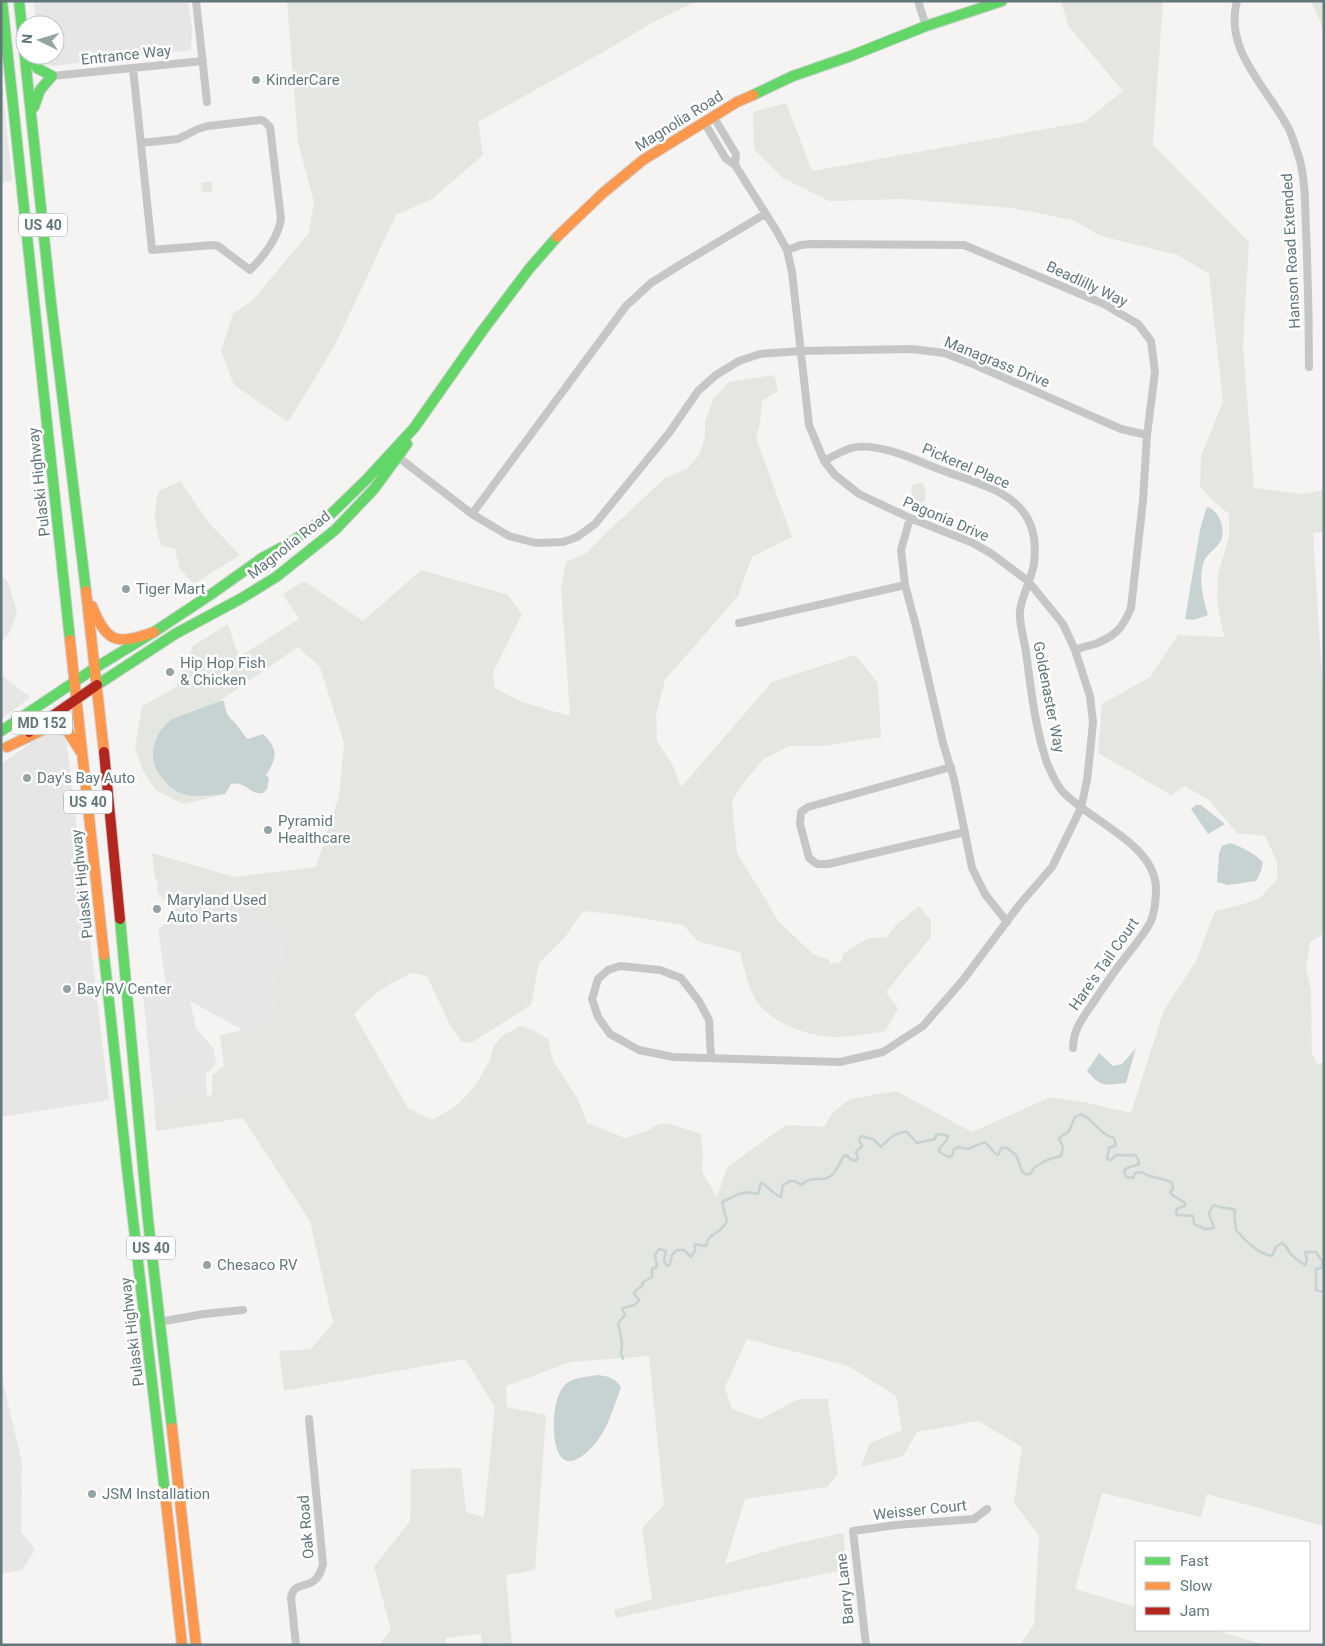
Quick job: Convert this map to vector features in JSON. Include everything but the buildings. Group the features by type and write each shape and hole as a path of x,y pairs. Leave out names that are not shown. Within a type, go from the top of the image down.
{"main road":[{"name":"Pulaski Highway","path":"2,1 127,1168 182,1645"},
{"name":"Pulaski Highway","path":"19,1 21,15"},
{"name":"Magnolia Road","path":"95,668 154,632 262,558 290,543 331,514 408,436 529,269 562,232 643,160 743,99 793,76 848,57 926,26 1002,1"},
{"path":"1,56 10,77"},
{"name":"Pulaski Highway","path":"26,65 51,303 98,685 148,1220 196,1645"},
{"path":"32,120 38,91 41,85 52,76 37,68 35,65"},
{"name":"Magnolia Road","path":"98,685 175,634 242,598 276,577 335,530 374,489 425,421 451,376"},
{"path":"84,576 89,599 97,620 108,635 123,641 133,640 154,632"},
{"name":"MD 152","path":"1,731 95,668"},
{"name":"MD 152","path":"4,749 98,685"},
{"path":"4,749 49,727 58,726 68,732 83,755"},
{"path":"99,907 119,904"}],"street":[{"path":"196,1 207,102"},
{"path":"918,1 926,26"},
{"name":"Hanson Road Extended","path":"1237,1 1234,26 1242,56 1287,124 1301,163 1305,194 1309,368"},
{"name":"Entrance Way","path":"52,76 203,61"},
{"path":"133,68 152,250 218,246 250,270 276,238 281,219 270,127 268,124 261,120 208,126 178,139 141,143"},
{"name":"Pagonia Drive","path":"713,116 736,154 735,165"},
{"name":"Pagonia Drive","path":"704,122 726,159 735,165 787,250 792,272 809,425 824,460 835,475 848,487 873,502 973,543 992,554 1028,581 1063,624 1076,650 1090,696 1093,722 1087,780 1081,808 1052,866 1020,904 963,980 923,1026 882,1052 840,1062 710,1058"},
{"path":"472,514 626,306 651,284 683,262 765,214"},
{"name":"Beadlilly Way","path":"787,250 810,244 964,245 1104,304 1138,324 1151,341 1155,372 1147,434 1143,508 1132,608 1125,623 1118,632 1101,641 1076,650"},
{"name":"Managrass Drive","path":"398,457 472,514 509,536 536,543 563,542 577,537 595,524 669,433 698,391 716,375 739,361 760,354 800,351 912,349 944,353 1121,429 1147,434"},
{"name":"Pickerel Place","path":"824,460 852,448 866,447 890,451 985,485 1005,495 1017,503 1027,516 1033,529 1036,546 1033,572 1028,581"},
{"path":"910,518 901,550 905,585 951,767 972,868 985,894 1008,922"},
{"name":"Goldenaster Way","path":"1028,581 1020,612 1029,683 1047,763 1061,790 1081,808"},
{"path":"739,623 905,585"},
{"path":"951,767 808,807 801,812 800,824 809,858 817,864 828,864 965,832"},
{"name":"Hare's Tail Court","path":"1073,1048 1073,1037 1077,1026 1116,969 1145,932 1152,919 1156,885 1152,870 1144,857 1081,808"},
{"path":"620,966 660,970 681,978 699,1000 709,1020 710,1058 672,1056 639,1050 610,1034 598,1017 592,999 598,979 608,970 620,966"},
{"path":"159,1322 204,1314 243,1310"},
{"name":"Oak Road","path":"296,1645 292,1592 296,1587 317,1580 322,1572 323,1564 309,1419"},
{"name":"Weisser Court","path":"853,1531 896,1525 974,1519 987,1509"},
{"name":"Barry Lane","path":"853,1531 866,1645"}],"shaded area":[{"path":"34,1 188,1 192,30 191,50 65,65 65,15 35,15"},
{"path":"287,1 697,1 648,25 478,122 483,155 432,199 396,215 335,345 288,422 234,385 221,351 233,314 253,300 309,233 314,202 298,142"},
{"path":"1061,1 1163,1 1153,145 1249,242 1243,345 1254,488 1302,494 1324,490 1324,532 1313,533 1324,711 1324,934 1310,942 1306,968 1311,990 1312,1053 1317,1064 1324,1063 1324,1526 1207,1494 1201,1517 1102,1493 1075,1589 1135,1607 1135,1631 1217,1631 1265,1645 1020,1645 1034,1624 1039,1535 1014,1503 1022,1447 978,1421 917,1432 903,1456 861,1467 870,1443 902,1430 896,1396 848,1366 747,1339 725,1387 732,1409 760,1419 799,1399 828,1399 838,1474 827,1487 745,1499 725,1564 784,1546 843,1533 847,1569 615,1618 614,1610 652,1599 642,1528 664,1505 649,1356 570,1362 506,1386 507,1407 546,1415 535,1570 506,1575 512,1645 482,1645 481,1634 446,1638 446,1645 379,1645 391,1630 374,1567 410,1521 411,1469 461,1468 466,1512 484,1517 495,1407 465,1359 284,1391 279,1351 311,1349 333,1323 310,1221 243,1118 156,1131 154,1102 212,1095 212,1075 224,1066 220,1035 270,1024 284,930 262,918 216,904 178,881 157,880 155,878 152,853 234,877 316,867 339,796 344,743 320,667 298,647 220,701 168,722 152,756 163,779 187,795 222,795 183,804 156,790 143,771 135,749 142,706 175,688 193,646 228,624 239,657 299,619 283,594 304,581 363,621 421,570 508,595 522,614 493,672 495,688 522,702 570,716 561,588 566,562 588,552 665,478 687,469 699,455 705,437 705,422 713,399 729,382 774,375 778,391 762,401 760,424 756,437 792,537 752,557 738,596 665,680 656,714 657,741 673,766 681,787 772,682 855,655 878,683 881,737 824,746 789,746 764,759 743,783 732,801 737,853 779,922 813,954 829,960 831,964 841,962 844,953 868,938 887,937 896,925 919,906 931,920 931,937 886,992 898,1009 885,1031 834,1037 810,1034 798,1030 774,1018 758,1003 748,983 740,952 699,942 683,925 583,911 566,936 539,963 531,1005 471,1043 462,1042 450,1025 427,976 411,973 374,995 354,1014 408,1108 432,1120 456,1106 475,1086 490,1060 493,1047 502,1036 520,1026 533,1030 548,1039 553,1061 578,1099 587,1123 625,1138 667,1123 701,1134 702,1172 717,1197 727,1167 786,1125 824,1127 833,1112 850,1099 896,1091 972,1132 1051,1097 1131,1113 1164,1010 1196,961 1215,911 1260,898 1277,879 1277,862 1265,836 1237,833 1208,799 1184,786 1171,795 1098,753 1102,704 1150,677 1178,635 1224,637 1217,601 1218,574 1229,536 1229,514 1211,499 1200,486 1201,456 1223,402 1209,274 1178,255 1101,236 1073,220 1012,208 903,199 829,201 783,178 754,149 753,112 786,103 812,171 1084,122 1123,91 1069,27"},
{"path":"1311,1 1324,1 1324,31"},
{"path":"1,75 12,181 1,182"},
{"path":"211,181 213,191 203,193 201,183"},
{"path":"180,481 208,522 240,555 194,584 179,568 175,548 162,546 155,518 159,491"},
{"path":"914,484 924,484 926,496 922,504 915,508 912,503 911,487"},
{"path":"1208,507 1218,516 1223,531 1220,543 1205,558 1202,568 1202,588 1208,615 1194,620 1185,619 1200,530"},
{"path":"1,577 7,580 17,611 11,630 1,643"},
{"path":"1,675 30,697 1,720"},
{"path":"224,701 228,714 248,739 263,734 272,744 275,754 266,775 269,778 267,789 263,793 256,793 242,785 231,784 225,794 187,795 170,786 160,776 154,764 153,749 156,739 164,726 176,718"},
{"path":"58,732 67,744 109,1100 1,1117 1,764 44,734"},
{"path":"1196,805 1201,805 1225,824 1208,834 1191,809"},
{"path":"1230,843 1248,851 1263,862 1256,881 1228,885 1217,882 1219,853 1222,846"},
{"path":"157,880 178,881 216,904 262,918 284,930 270,1024 243,1030 190,1001 196,1028 214,1049 216,1064 206,1074 207,1096 154,1102 143,996 167,992 158,929 179,913 158,893"},
{"path":"1136,1048 1126,1083 1100,1083 1087,1071 1099,1053 1113,1066 1122,1064"},
{"path":"1,1373 22,1463 21,1532 35,1549 22,1570 1,1574"},
{"path":"597,1375 611,1378 621,1387 610,1418 600,1437 589,1450 575,1460 563,1459 558,1452 554,1436 554,1416 558,1396 562,1388 570,1381"}],"waterway":[{"path":"623,1359 618,1323 625,1315 622,1309 637,1303 639,1300 634,1294 642,1286 643,1282 652,1277 652,1269 657,1267 655,1255 659,1249 666,1251 664,1261 667,1266 670,1264 672,1255 677,1250 684,1250 691,1257 695,1251 695,1244 706,1246 710,1237 727,1222 722,1202 743,1193 758,1194 761,1183 774,1194 781,1197 783,1185 789,1181 795,1181 801,1185 805,1181 825,1179 832,1175 844,1156 847,1155 850,1159 856,1161 858,1158 856,1152 862,1146 859,1140 861,1136 873,1139 881,1147 893,1136 903,1132 907,1132 917,1143 935,1139 936,1135 948,1136 939,1152 949,1157 952,1156 954,1149 958,1147 968,1149 985,1142 997,1155 1001,1148 1007,1148 1016,1155 1022,1171 1025,1174 1030,1174 1035,1167 1047,1160 1061,1156 1063,1147 1059,1138 1069,1131 1075,1117 1081,1114 1090,1119 1105,1134 1114,1138 1116,1145 1109,1148 1107,1159 1111,1160 1116,1155 1135,1155 1138,1159 1139,1164 1124,1171 1126,1177 1133,1178 1135,1173 1142,1172 1172,1183 1173,1189 1170,1192 1171,1194 1185,1203 1185,1206 1178,1208 1176,1211 1177,1215 1193,1216 1194,1224 1205,1229 1214,1228 1209,1214 1214,1205 1232,1209 1235,1210 1236,1230 1261,1252 1272,1256 1276,1247 1282,1243 1293,1257 1305,1265 1307,1260 1305,1252 1316,1252 1322,1261 1322,1268 1316,1269 1316,1290 1324,1292"}],"traffic: fast":[{"path":"2,1 70,640"},
{"path":"19,1 51,303 86,591"},
{"path":"753,95 793,76 848,57 926,26 1002,1"},
{"path":"34,107 40,90 52,76 37,68 35,65"},
{"path":"95,668 154,632 262,558 290,543 331,514 367,479 414,428 483,330 529,269 557,237"},
{"path":"97,685 175,634 242,598 276,577 335,530 374,489 407,444"},
{"path":"1,731 95,668"},
{"path":"120,919 148,1220 172,1428"},
{"path":"104,955 165,1493"}],"traffic: slow":[{"path":"557,237 603,193 643,160 737,102 753,95"},
{"path":"86,591 104,752"},
{"path":"92,606 103,628 115,638 122,640 131,639 154,632"},
{"path":"70,640 104,955"},
{"path":"7,747 49,727 58,726 68,732 81,752"},
{"path":"172,1428 196,1645"},
{"path":"165,1493 182,1645"}],"traffic: jam":[{"path":"29,732 97,685"},
{"path":"104,752 120,919"}],"place":[{"name":"KinderCare","path":"256,80"},
{"name":"Tiger Mart","path":"126,589"},
{"name":"Hip Hop Fish & Chicken","path":"170,672"},
{"name":"Day's Bay Auto","path":"27,778"},
{"name":"Pyramid Healthcare","path":"268,830"},
{"name":"Maryland Used Auto Parts","path":"157,909"},
{"name":"Bay RV Center","path":"67,989"},
{"name":"Chesaco RV","path":"207,1265"},
{"name":"JSM Installation","path":"92,1494"}]}
